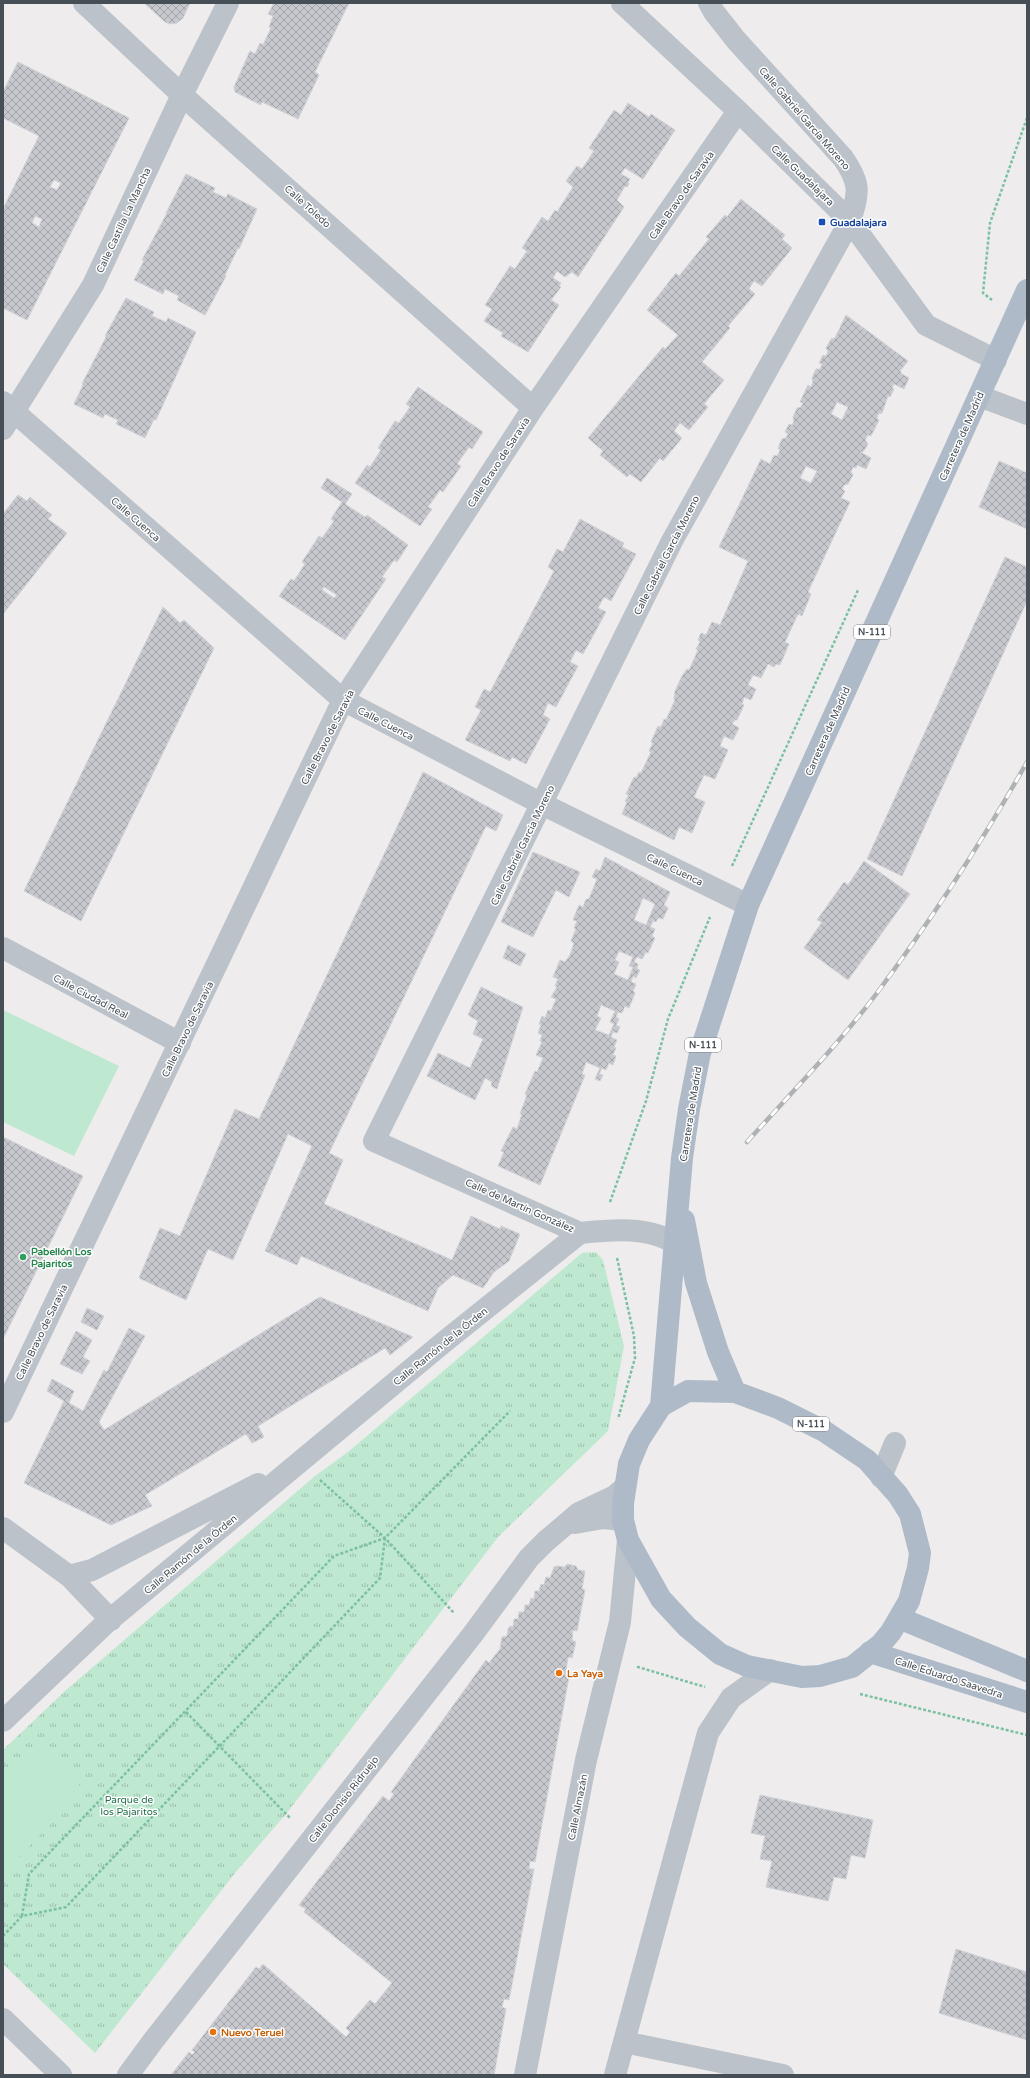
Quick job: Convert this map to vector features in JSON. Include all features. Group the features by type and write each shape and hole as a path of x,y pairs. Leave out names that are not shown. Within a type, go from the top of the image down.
{"main road":[{"name":"Carretera de Madrid","path":"661,1406 682,1248 679,1190 689,1109 700,1053 748,905 1027,290"},
{"name":"Carretera de Madrid","path":"682,1248 706,1317 735,1392"},
{"name":"N-111","path":"688,1391 735,1392 778,1408 824,1430 867,1460 898,1495 910,1514 920,1553 918,1568 909,1601 881,1644 852,1667 820,1676 802,1677 747,1666 720,1654 686,1627 661,1599 626,1530 625,1487 629,1464 639,1440 661,1406 688,1391"},
{"path":"899,1618 1027,1671"},
{"name":"Calle Eduardo Saavedra","path":"870,1652 1027,1702"}],"street":[{"name":"Calle Toledo","path":"84,3 182,95 533,408"},
{"name":"Calle Castilla La Mancha","path":"7,415 93,285 182,95 228,3"},
{"name":"Calle Guadalajara","path":"622,3 738,112 850,221 926,325 996,360"},
{"name":"Calle Gabriel García Moreno","path":"374,1141 672,541 850,221 858,196 855,174 843,158 736,40 714,12 709,3"},
{"name":"Calle Bravo de Saravia","path":"3,1412 343,700 533,408 738,112"},
{"path":"979,396 1027,414"},
{"name":"Calle Cuenca","path":"7,415 343,700 542,804 748,905"},
{"name":"Calle Ciudad Real","path":"3,948 180,1043"},
{"name":"Calle de Martín González","path":"374,1141 580,1233 611,1230 637,1230 650,1232 682,1248"},
{"name":"Calle Ramón de la Órden","path":"3,1721 113,1618 300,1461 580,1233"},
{"path":"867,1460 881,1454 894,1443 881,1477"},
{"name":"Calle Ramón de la Órden","path":"69,1576 92,1570 300,1461"},
{"name":"Calle Dionisio Ridruejo","path":"128,2075 473,1634 529,1558 579,1513 615,1496 625,1487"},
{"name":"Calle Dionisio Ridruejo","path":"563,1527 588,1519 603,1518 626,1530"},
{"path":"3,1528 69,1576 113,1618"},
{"name":"Calle Almazán","path":"525,2075 586,1760 620,1622 626,1530"},
{"path":"92,1570 113,1618"},
{"path":"615,2075 708,1733 731,1698 770,1670"},
{"path":"3,2019 61,2075"},
{"path":"624,2042 783,2075"}],"path":[{"path":"1015,317 983,293 990,223 1027,118"},
{"path":"3,1936 22,1916 29,1874 334,1556 385,1538 510,1411"},
{"path":"300,1461 385,1538 473,1634"},
{"path":"22,1916 66,1907 380,1578 385,1538"},
{"path":"853,1692 1027,1735"},
{"path":"186,1712 311,1840"}],"green space":[{"path":"3,1010 119,1066 74,1156 3,1122"},
{"name":"Parque de los Pajaritos","path":"596,1252 603,1260 624,1346 608,1431 498,1537 286,1814 235,1873 95,2053 3,1964 3,1750 65,1691 315,1476 348,1452 582,1253"},
{"path":"40,1745 84,1790 3,1873 3,1782"}],"building":[{"path":"144,3 190,3 183,18 177,23 170,24 165,22"},
{"path":"274,3 349,3 315,72 319,75 298,119 262,102 261,105 235,92 234,87 250,51 255,54 260,43 263,45 271,28 269,27 273,16 268,14"},
{"path":"18,62 129,118 27,320 3,308 3,209 39,136 3,118 3,92","holes":["54,180 61,183 57,190 50,187","35,216 42,219 39,227 32,223"]},
{"path":"628,103 649,117 651,114 675,130 643,179 625,168 621,174 630,179 628,182 629,184 627,187 625,186 617,200 624,207 578,277 572,272 565,277 557,271 553,278 561,283 559,286 561,287 551,300 559,305 528,352 501,336 503,333 484,321 492,309 485,305 510,266 515,269 527,251 522,248 542,217 548,221 555,210 557,212 573,187 566,181 577,166 582,169 594,151 589,148 614,110 621,115"},
{"path":"186,174 215,188 213,192 226,198 228,194 257,209 239,249 238,248 225,275 226,276 205,315 177,300 179,296 165,289 163,294 134,280 144,261 142,260"},
{"path":"741,199 785,235 782,239 792,248 762,286 754,281 749,289 755,294 728,326 730,328 702,362 724,380 704,404 708,407 689,430 680,423 674,431 682,438 663,461 660,458 641,482 630,474 627,477 600,455 603,451 588,438 663,347 665,349 678,335 647,310 676,273 679,276 709,239 706,237 725,215 727,217"},
{"path":"126,298 154,312 152,316 166,322 168,318 196,332 156,420 154,419 145,438 116,424 118,420 105,414 103,418 74,404 83,385 82,384 106,337 105,336"},
{"path":"846,315 908,361 900,371 909,378 904,389 894,384 892,388 894,389 890,397 888,396 882,413 878,414 877,419 879,420 871,436 868,435 865,440 868,444 863,452 860,452 871,458 866,469 857,465 856,468 853,467 851,472 853,475 848,484 844,485 842,489 845,491 841,498 850,502 808,592 811,594 802,616 798,614 785,642 789,644 780,665 776,664 774,667 768,664 761,678 753,675 748,685 756,689 751,700 744,697 742,704 744,705 737,720 735,720 732,724 739,728 733,740 724,736 720,746 728,750 715,779 704,775 694,797 705,802 692,833 679,827 674,840 622,814 627,802 625,801 629,795 626,794 634,777 636,778 639,772 641,773 651,752 649,751 653,743 651,742 658,726 661,727 664,719 666,720 675,700 675,691 682,676 687,669 689,670 698,650 696,649 700,642 698,640 701,633 706,635 712,622 720,625 748,561 719,547 761,459 770,464 774,455 777,456 780,451 778,448 782,439 786,438 788,434 785,432 789,424 792,425 794,421 793,417 797,408 801,407 803,403 800,402 808,385 811,387 813,382 812,378 816,369 820,369 822,364 819,363 823,355 826,356 828,352 826,348 831,339 835,338","holes":["837,402 848,407 842,420 831,414","806,466 817,471 811,483 800,478"]},
{"path":"418,387 483,432 472,449 469,447 457,464 461,466 443,492 440,490 428,507 432,509 420,526 355,483 367,465 370,467 381,450 378,448 395,421 399,423 410,407 406,404"},
{"path":"999,461 1027,473 1027,529 979,507"},
{"path":"327,478 352,494 345,504 365,517 367,515 408,545 397,562 394,560 382,577 386,579 345,640 279,596 291,579 294,581 305,564 302,562 319,536 322,538 334,521 331,519 342,502 321,488","holes":["324,587 337,595 334,598 322,590"]},
{"path":"18,495 27,501 30,497 52,515 48,519 67,533 3,614 3,514"},
{"path":"580,519 624,543 622,547 636,554 611,601 604,597 598,608 606,612 583,654 576,650 570,662 578,666 556,707 548,703 543,715 550,719 526,764 512,757 510,761 465,740 481,710 475,707 484,689 490,692 554,571 548,567 557,549 563,552"},
{"path":"1005,557 1027,567 1027,601 902,876 867,859"},
{"path":"163,607 180,623 184,620 214,648 81,921 24,891"},
{"path":"423,772 503,815 496,831 486,826 329,1153 343,1160 324,1204 452,1260 471,1216 500,1229 501,1226 520,1234 509,1261 494,1272 483,1288 453,1275 438,1288 428,1311 301,1256 297,1265 265,1251 312,1146 288,1134 233,1260 208,1249 186,1300 139,1278 160,1228 180,1236 235,1109 259,1119"},
{"path":"533,852 580,872 569,897 556,890 533,937 501,922"},
{"path":"605,857 670,892 664,905 668,908 663,919 658,918 656,922 653,921 650,927 655,929 652,936 655,938 648,953 646,952 642,959 637,957 634,962 638,964 637,969 640,970 636,978 633,976 631,982 636,984 633,991 635,993 629,1008 625,1006 622,1013 618,1012 616,1017 619,1019 616,1025 620,1027 617,1033 613,1032 611,1037 617,1040 614,1047 616,1048 613,1055 616,1056 613,1065 609,1063 606,1070 602,1068 599,1074 603,1075 600,1081 595,1079 600,1068 586,1062 582,1074 585,1075 540,1185 498,1166 504,1152 501,1151 513,1127 517,1129 522,1114 520,1114 527,1095 525,1094 535,1071 537,1072 543,1058 536,1055 542,1042 540,1041 542,1035 538,1033 541,1025 539,1024 542,1016 545,1018 548,1010 551,1011 556,999 551,997 557,987 555,986 558,979 553,977 560,960 565,962 570,955 574,943 571,941 576,929 574,928 577,921 573,920 579,905 583,907 586,899 589,899 597,879 592,877 596,869 600,871","holes":["643,898 655,904 646,925 634,920","619,951 633,957 629,966 633,967 628,980 614,974 619,962 615,960","601,1005 615,1011 610,1022 614,1024 609,1035 595,1030 601,1018 597,1016"]},
{"path":"864,861 910,894 848,980 804,948 822,922 817,920 844,882 848,885"},
{"path":"508,945 526,954 520,966 503,958"},
{"path":"481,987 523,1007 497,1089 491,1086 492,1082 485,1078 475,1100 427,1076 438,1053 470,1068 483,1039 473,1034 478,1021 468,1015"},
{"name":"Pabellón Los Pajaritos","path":"3,1137 83,1176 3,1339"},
{"path":"320,1297 413,1337 390,1355 385,1348 258,1426 264,1437 252,1443 246,1434 145,1495 152,1506 111,1525 24,1483 64,1401 47,1391 52,1379 74,1391 69,1403 83,1411 104,1370 107,1372 129,1328 145,1336 99,1422 104,1430"},
{"path":"87,1308 104,1316 97,1330 81,1322"},
{"path":"76,1331 92,1340 83,1357 90,1361 82,1374 60,1364"},
{"path":"567,1564 576,1566 578,1570 585,1571 582,1589 585,1590 577,1631 573,1630 572,1640 576,1642 572,1658 568,1657 565,1676 569,1677 535,1862 530,1861 529,1869 534,1869 509,2000 504,1999 502,2007 506,2009 494,2075 171,2075 189,2052 192,2055 195,2052 192,2050 256,1967 259,1969 263,1964 346,2037 350,2032 346,2028 370,2000 375,2004 392,1983 304,1912 306,1909 299,1905 383,1796 389,1801 394,1794 391,1792 486,1660 489,1663 500,1649 502,1637 507,1636 510,1626 513,1627 514,1619 518,1619 519,1612 524,1612 525,1605 529,1605 531,1598 534,1599 535,1591 539,1591 541,1584 544,1585 546,1577 550,1578 554,1567 565,1567"},
{"path":"760,1795 873,1820 865,1858 851,1855 846,1879 834,1877 828,1901 766,1887 772,1861 760,1859 765,1836 751,1833"},
{"path":"956,1949 1027,1972 1027,2040 939,2013"}],"railway":[{"path":"747,1142 830,1050 877,993 956,880 1027,762"}],"place":[{"name":"Guadalajara","path":"822,222"},
{"name":"Pabellón Los Pajaritos","path":"23,1257"},
{"name":"La Yaya","path":"559,1673"},
{"name":"Nuevo Teruel","path":"213,2032"}]}
